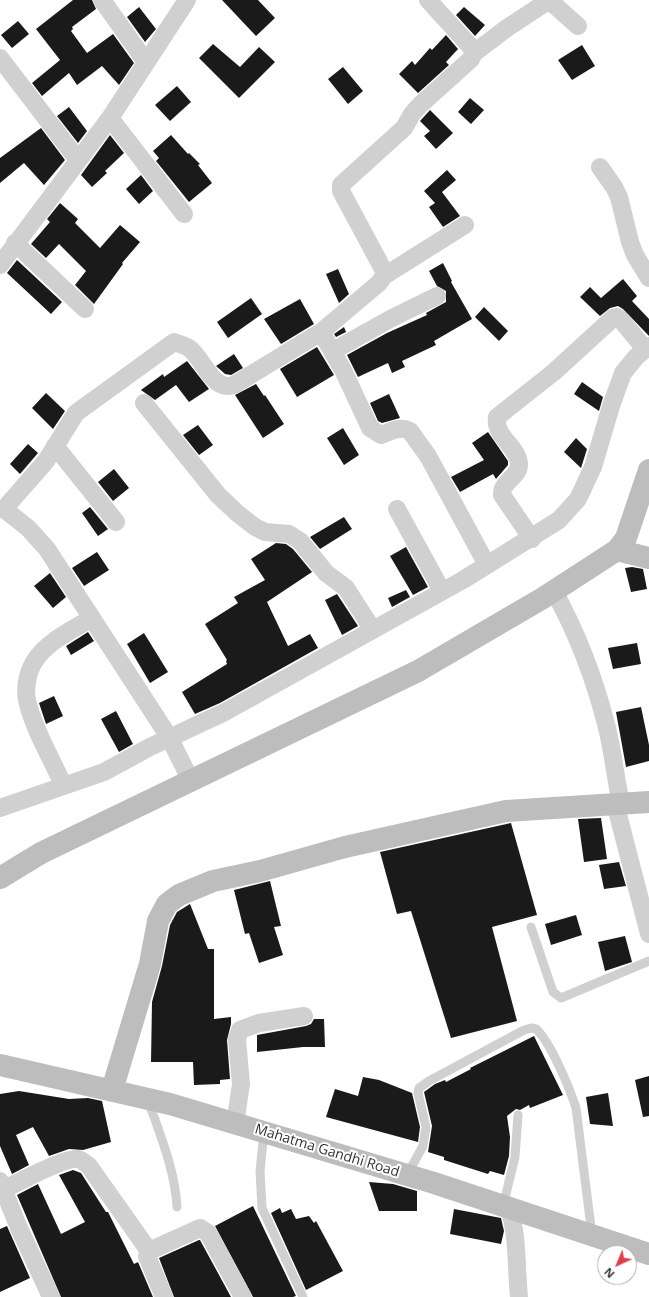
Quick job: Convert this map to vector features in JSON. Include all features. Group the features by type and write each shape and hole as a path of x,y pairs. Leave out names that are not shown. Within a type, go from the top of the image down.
{"main road":[{"path":"0,878 41,853 189,775 418,671 554,591 616,550 626,538 649,470"},
{"path":"616,550 649,558"},
{"path":"112,1090 150,964 158,921 167,904 179,895 213,881 260,871 345,847 506,811 649,802"},
{"name":"Mahatma Gandhi Road","path":"0,1065 148,1099 264,1132 407,1175 649,1254"}],"street":[{"path":"102,0 146,62"},
{"path":"0,265 110,118 187,0"},
{"path":"428,0 470,46 474,53"},
{"path":"384,276 384,271 341,191 341,185 404,128 412,114 420,105 471,60 474,53 507,28 545,3 551,2 578,26"},
{"path":"0,58 78,160"},
{"path":"110,118 184,214"},
{"path":"600,167 619,197 630,242 635,255 649,278"},
{"path":"189,775 171,741 48,549 28,528 2,509 46,460 76,414 174,342 190,348 220,385 226,387 234,385 321,332 379,283 384,276 465,225"},
{"path":"15,243 85,309"},
{"path":"333,351 392,318 437,296"},
{"path":"0,808 114,768 171,741 442,591 532,539 559,520 578,499 593,467 611,406 623,373 636,357 647,348 622,320 617,317 613,318 554,372 497,417 498,429 519,462 516,475 504,485 502,495 532,539"},
{"path":"321,332 333,351 370,428 380,435 406,428 416,438 428,456 487,565"},
{"path":"144,403 218,495 255,527 265,532 289,534 300,541 326,573 346,588 373,630"},
{"path":"55,446 116,522"},
{"path":"397,509 442,591"},
{"path":"554,591 573,626 596,691 606,725 618,803 649,934"},
{"path":"63,785 27,703 28,677 33,663 42,652 59,638 92,618"},
{"path":"235,1124 241,1084 237,1039 240,1030 259,1023 304,1016"},
{"path":"51,1297 1,1186 61,1163 77,1159 82,1161 88,1166 149,1251"},
{"path":"506,1207 515,1227 514,1244 519,1297"},
{"path":"164,1297 147,1256 149,1251 200,1228 208,1233 243,1297"}],"lane":[{"path":"531,927 553,992 561,998 649,961"},
{"path":"407,1175 423,1146 426,1127 418,1093 419,1088 524,1030 531,1028 536,1029 550,1050 572,1094 576,1108 592,1235"},
{"path":"148,1099 168,1160 177,1196 177,1206"},
{"path":"506,1207 515,1157 518,1115"},
{"path":"264,1132 260,1171 262,1208 303,1297"}],"building":[{"path":"73,0 92,0 96,9 72,27 73,29 71,31 87,53 113,34 134,63 119,85 102,66 77,85 69,73 42,96 32,83 60,60 36,29"},
{"path":"222,0 258,0 275,18 256,36"},
{"path":"139,7 156,29 145,42 127,17"},
{"path":"464,7 485,25 475,36 456,15"},
{"path":"18,21 29,34 12,48 1,35"},
{"path":"446,35 458,49 446,62 449,65 418,93 399,74 412,61 415,65 430,48 432,50"},
{"path":"213,44 240,67 259,47 275,62 239,98 199,58"},
{"path":"582,45 595,66 572,80 558,60"},
{"path":"343,67 363,91 348,104 328,79"},
{"path":"177,86 191,102 170,121 155,105"},
{"path":"470,98 484,110 471,124 458,112"},
{"path":"69,107 87,131 78,143 57,116"},
{"path":"430,110 453,133 436,149 424,136 430,131 420,121"},
{"path":"41,128 65,160 44,185 24,163 0,183 0,158"},
{"path":"110,135 124,153 105,171 107,173 92,187 81,175"},
{"path":"171,135 188,154 189,153 200,164 198,165 212,183 189,202 156,161 159,158 153,151"},
{"path":"447,170 456,180 442,192 460,216 443,227 429,207 435,203 424,191"},
{"path":"141,175 153,191 139,204 126,189"},
{"path":"60,203 78,219 75,223 100,248 120,225 140,242 122,263 123,264 94,304 75,285 86,271 59,244 46,258 31,244 50,222 47,219"},
{"path":"17,260 62,302 51,314 7,273"},
{"path":"443,263 452,281 451,282 472,319 434,341 436,345 402,361 405,367 392,373 388,363 358,377 347,355 387,333 427,315 426,313 446,302 446,291 437,286 429,271"},
{"path":"338,269 349,294 339,303 326,274"},
{"path":"623,279 637,296 632,301 649,319 649,336 623,309 618,306 610,308 600,316 580,297 590,287 601,298"},
{"path":"251,298 262,314 228,338 217,322"},
{"path":"300,299 314,324 281,344 264,319"},
{"path":"484,307 508,331 499,341 475,317"},
{"path":"344,327 346,332 336,337 334,334"},
{"path":"317,347 334,375 297,397 280,369"},
{"path":"234,354 243,368 231,375 225,374 216,366"},
{"path":"187,361 209,389 189,402 176,385 155,400 141,390 163,374 164,377"},
{"path":"582,382 603,397 599,411 574,394"},
{"path":"256,384 284,424 263,438 235,395"},
{"path":"46,393 65,411 53,429 32,408"},
{"path":"389,394 400,418 382,423 378,421 370,403"},
{"path":"198,425 213,445 199,455 183,435"},
{"path":"343,428 359,455 344,465 327,438"},
{"path":"488,432 508,461 508,465 496,479 493,474 460,492 451,477 484,460 472,443"},
{"path":"576,438 587,449 581,468 564,452"},
{"path":"28,444 38,453 20,474 10,464"},
{"path":"114,469 129,488 113,501 98,482"},
{"path":"90,507 108,529 98,536 82,513"},
{"path":"344,517 352,529 320,549 310,537"},
{"path":"276,543 286,544 293,549 312,572 267,602 288,646 310,634 318,648 220,703 195,714 182,692 227,664 227,660 205,624 238,603 234,597 265,580 251,559"},
{"path":"406,547 428,587 413,595 390,556"},
{"path":"97,552 109,570 84,586 72,568"},
{"path":"632,567 643,569 647,589 631,592 625,568"},
{"path":"50,573 66,597 53,608 34,586"},
{"path":"406,590 410,597 392,607 388,598"},
{"path":"337,594 358,626 342,635 325,600"},
{"path":"88,632 94,641 71,655 66,646"},
{"path":"144,633 168,672 150,683 127,644"},
{"path":"637,643 641,664 613,669 608,648"},
{"path":"54,696 63,716 46,724 39,703"},
{"path":"641,707 649,745 649,761 626,767 616,712"},
{"path":"116,711 133,744 119,752 101,719"},
{"path":"601,818 607,859 584,862 578,819"},
{"path":"511,823 537,915 492,927 517,1021 451,1038 411,911 397,914 380,852"},
{"path":"619,862 626,886 604,889 599,865"},
{"path":"270,881 281,926 274,927 283,955 259,963 249,933 245,934 234,890"},
{"path":"190,904 208,949 214,949 214,1019 231,1017 227,1040 230,1079 220,1080 220,1084 194,1085 193,1062 151,1062 152,1002 162,966 170,925 177,912"},
{"path":"576,915 582,935 551,945 545,924"},
{"path":"625,936 632,962 605,971 598,942"},
{"path":"314,1019 324,1019 325,1047 303,1047 257,1052 257,1035 306,1026 311,1024"},
{"path":"534,1036 563,1095 530,1108 529,1105 520,1110 516,1109 507,1116 510,1137 509,1156 504,1175 490,1171 488,1174 444,1160 444,1157 428,1152 432,1126 424,1092 435,1084 445,1080 446,1082 471,1069 470,1068"},
{"path":"649,1076 649,1116 643,1117 635,1080"},
{"path":"363,1077 379,1080 412,1093 420,1127 418,1142 326,1117 335,1089 358,1096"},
{"path":"19,1091 69,1099 88,1098 102,1101 111,1142 83,1150 69,1149 49,1156 33,1127 16,1135 29,1165 12,1174 0,1146 0,1094"},
{"path":"608,1093 613,1126 590,1124 586,1097"},
{"path":"73,1170 81,1173 106,1212 108,1212 134,1264 138,1262 153,1297 61,1297 17,1195 38,1184 61,1234 85,1222 59,1175"},
{"path":"369,1182 393,1184 417,1191 417,1211 379,1211"},
{"path":"253,1206 296,1296 253,1297 215,1226"},
{"path":"280,1208 282,1213 291,1209 296,1219 309,1216 314,1223 316,1221 343,1271 306,1290 271,1213"},
{"path":"454,1209 501,1218 504,1231 501,1244 450,1234"},
{"path":"7,1226 30,1278 0,1292 0,1229"},
{"path":"199,1240 231,1297 174,1297 159,1258"}]}
